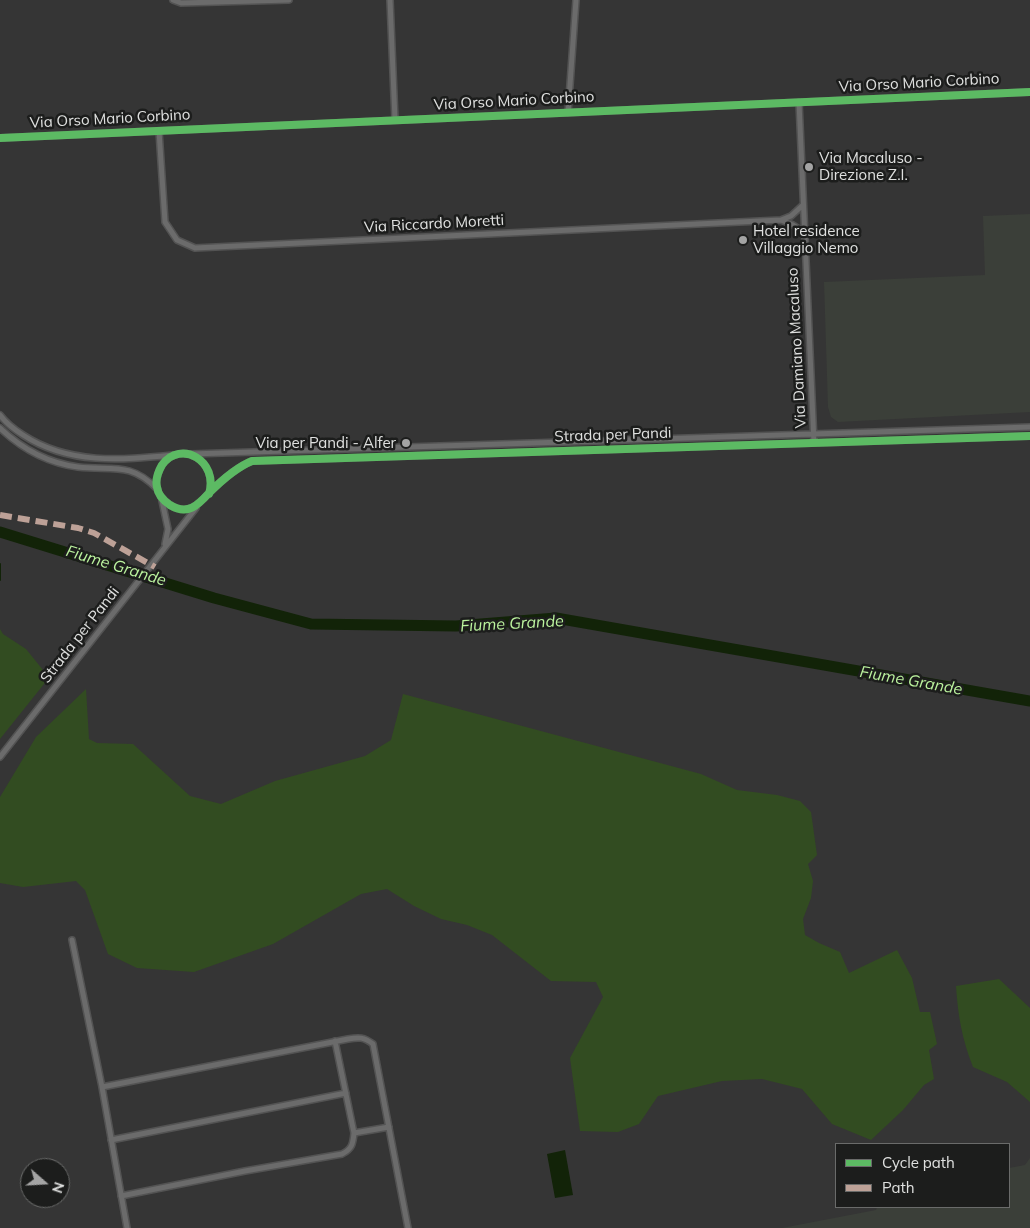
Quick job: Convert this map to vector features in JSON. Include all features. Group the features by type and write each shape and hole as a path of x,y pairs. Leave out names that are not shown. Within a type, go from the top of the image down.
{"street":[{"path":"173,0 181,3 289,0"},
{"path":"390,0 395,120"},
{"path":"568,112 576,0"},
{"name":"Via Orso Mario Corbino","path":"0,138 1030,92"},
{"name":"Via Damiano Macaluso","path":"799,102 814,443"},
{"name":"Via Riccardo Moretti","path":"159,131 165,222 177,240 195,248 781,220"},
{"path":"781,220 791,216 803,205"},
{"path":"781,220 804,232"},
{"name":"Strada per Pandi","path":"0,415 30,440 49,449 72,456 95,458 1030,427"},
{"path":"0,428 20,445 47,459 78,467 113,467 128,470 144,478 157,488"},
{"name":"Strada per Pandi","path":"0,757 198,505 244,464 252,461 1030,436"},
{"path":"185,454 199,458 209,470 211,486 209,494"},
{"path":"163,549 167,539 168,528 165,508 157,488 156,478 164,462 178,455"},
{"path":"160,496 166,503 182,510 198,505"},
{"path":"72,940 102,1086 128,1228"},
{"path":"102,1086 335,1041 360,1037 367,1039 372,1044 408,1228"},
{"path":"121,1196 342,1154 350,1149 354,1133 335,1041"},
{"path":"111,1140 346,1093"},
{"path":"354,1133 389,1127"}],"shaded area":[{"path":"1030,214 1030,412 838,422 831,417 828,407 824,282 985,275 983,216"},
{"path":"0,629 3,634 26,649 43,670 60,664 0,739"},
{"path":"86,689 89,739 97,743 133,744 190,796 221,804 275,781 365,756 391,740 403,694 701,774 737,790 777,795 800,801 811,812 817,855 808,864 813,881 811,898 803,919 805,935 840,952 849,973 897,950 912,978 920,1012 930,1012 937,1044 929,1050 934,1079 924,1085 903,1110 871,1140 832,1124 802,1089 762,1079 722,1081 658,1096 639,1124 618,1132 580,1131 570,1058 603,997 596,982 551,981 492,935 467,925 441,919 414,906 387,889 361,894 273,944 194,972 137,968 108,954 85,890 76,881 23,887 0,883 0,797 36,737"},
{"path":"999,979 1030,1008 1030,1102 1007,1082 973,1067 963,1037 956,986"},
{"path":"565,1150 573,1195 555,1198 547,1154"},
{"path":"1030,1158 1030,1228 782,1228 876,1210 877,1208 1010,1208 1010,1168 1025,1165"}],"waterway":[{"name":"Fiume Grande","path":"0,532 214,598 311,624 456,626 556,618 1030,701"},
{"path":"0,564 0,580"}],"marked path":[{"path":"0,515 78,528 94,533 155,567"}],"cycle path":[{"path":"0,138 1030,92"},
{"path":"209,494 211,482 209,472 204,463 196,457 188,454 179,454 170,457 162,465 156,484 159,493 162,498 176,508 187,509 197,505 201,501 209,493 214,488 229,475 252,461 1030,436"}],"place":[{"name":"Via Macaluso - Direzione Z.I.","path":"809,167"},
{"name":"Hotel residence Villaggio Nemo","path":"743,240"},
{"name":"Via per Pandi - Alfer","path":"406,443"}]}
